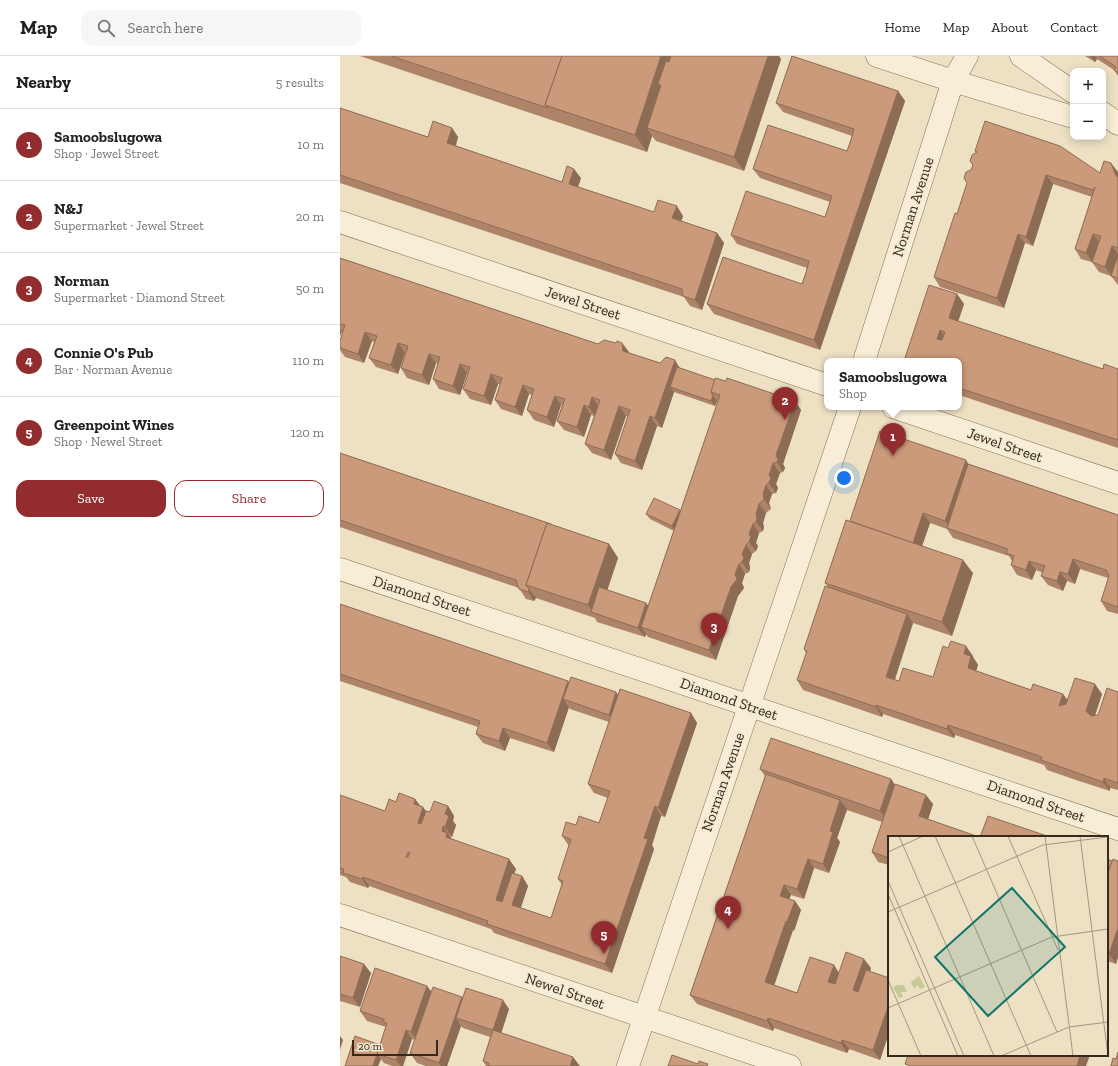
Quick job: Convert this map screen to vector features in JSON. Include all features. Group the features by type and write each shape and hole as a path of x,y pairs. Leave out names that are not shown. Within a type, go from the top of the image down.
{"street":[{"path":"877,56 953,81 1070,116"},
{"name":"Norman Avenue","path":"865,358 953,81 968,56"},
{"path":"1021,56 1070,90"},
{"path":"1106,115 1118,124"},
{"path":"1106,126 1118,130"},
{"name":"Jewel Street","path":"340,222 824,384"},
{"name":"Norman Avenue","path":"628,1066 849,410"},
{"name":"Jewel Street","path":"902,410 1118,483"},
{"name":"Diamond Street","path":"340,568 1118,829"},
{"name":"Newel Street","path":"340,915 790,1066"}],"building":[{"path":"391,56 562,56 545,105 548,108"},
{"path":"562,56 661,56 635,135 545,105"},
{"path":"671,56 768,56 734,157 647,128 661,85 658,84 666,61 669,62"},
{"path":"792,56 898,91 814,340 707,304 723,257 802,284 806,273 809,261 731,235 746,191 825,217 832,196 753,169 768,125 847,151 851,140 854,129 776,103"},
{"path":"1100,56 1118,56 1118,73 1114,70 1116,67"},
{"path":"340,108 428,137 433,121 452,128 447,143 562,182 567,166 574,169 569,184 654,212 658,200 677,206 672,218 717,233 695,300 683,296 682,289 340,175"},
{"path":"985,121 1060,146 1100,173 1104,161 1111,163 1116,176 1118,177 1118,248 1112,246 1105,267 1092,262 1101,236 1093,234 1086,253 1075,249 1095,187 1093,190 1046,175 1026,237 1018,234 997,298 934,277 955,213 957,214 967,183 964,178 966,172 971,170 973,165 970,161 972,155 977,152 975,151"},
{"path":"1118,255 1118,278 1111,276"},
{"path":"340,258 598,344 604,340 616,343 617,341 622,343 623,351 660,363 666,357 675,360 655,418 650,416 635,461 615,454 630,410 619,406 604,450 585,444 600,400 592,397 589,407 584,405 577,427 557,421 565,399 555,396 547,417 527,410 534,389 523,385 515,407 495,400 502,378 491,374 484,396 463,389 470,367 460,364 453,386 433,379 440,357 429,354 422,375 401,368 408,346 398,343 391,365 369,358 377,336 365,332 358,354 340,348 340,341 345,325 340,324"},
{"path":"929,285 957,294 949,318 1103,369 1104,364 1118,369 1118,440 962,389 962,358 905,358","holes":["940,330 945,332 942,340 937,339"]},
{"path":"677,367 715,380 711,392 713,396 711,401 670,387"},
{"path":"715,378 726,381 727,378 795,401 776,455 778,459 777,462 773,463 769,475 771,478 769,483 766,485 763,494 764,499 759,504 756,514 756,522 753,524 749,534 751,537 742,554 744,558 739,564 735,574 737,579 731,587 709,650 641,627 720,395 711,392"},
{"path":"880,431 966,460 945,521 923,513 913,543 850,521"},
{"path":"340,453 551,524 550,525 547,523 526,585 529,589 528,592 519,589 516,580 340,520"},
{"path":"968,464 1118,515 1118,607 1101,601 1109,576 1106,570 1073,559 1068,574 1060,572 1057,581 1041,576 1045,566 1029,561 1026,570 1011,565 1014,556 1006,553 1008,549 947,528"},
{"path":"654,498 680,510 672,526 646,514"},
{"path":"846,520 963,560 942,622 825,583"},
{"path":"547,523 609,544 588,605 526,585"},
{"path":"825,586 907,614 886,677 899,681 903,668 933,677 943,646 948,648 951,641 966,646 964,654 971,656 968,668 1031,690 1033,684 1063,694 1059,706 1066,704 1075,678 1095,684 1086,711 1091,716 1098,715 1107,688 1118,692 1118,783 1104,778 1103,782 1041,760 1042,757 948,725 947,729 797,680 807,651 804,649"},
{"path":"599,587 646,603 638,628 591,612"},
{"path":"340,604 568,681 547,743 503,728 499,741 476,734 480,721 340,674"},
{"path":"571,677 616,692 609,715 563,699"},
{"path":"620,689 691,713 658,808 655,806 644,838 648,839 605,964 487,924 488,921 363,877 362,879 343,873 344,869 340,868 340,795 385,811 389,799 396,802 399,793 415,799 414,804 423,807 418,823 421,824 426,811 430,812 434,801 448,806 445,814 449,816 445,827 443,826 442,831 447,833 446,837 509,859 496,900 502,902 512,873 522,876 512,905 551,918 563,881 558,879 571,839 562,836 566,822 576,825 579,816 599,823 610,791 588,784"},
{"path":"771,738 891,779 880,811 760,769"},
{"path":"766,774 840,800 830,831 833,832 823,864 808,859 797,889 784,885 780,896 795,901 787,922 786,921 765,982 797,993 810,957 834,965 828,982 835,984 846,952 864,959 853,990 858,992 866,970 888,978 888,1007 873,1050 842,1040 841,1043 768,1018 767,1021 690,995"},
{"path":"895,784 926,795 919,816 976,836 888,836 888,858 872,852"},
{"path":"988,816 1047,836 980,836"},
{"path":"1108,859 1112,861 1108,872"},
{"path":"1113,859 1118,861 1118,928 1109,954 1108,954 1108,872"},
{"path":"340,956 364,964 353,998 340,994"},
{"path":"375,968 427,986 411,1032 406,1030 396,1060 377,1054 387,1023 384,1023 384,1019 360,1011"},
{"path":"433,987 462,997 439,1063 410,1053"},
{"path":"466,988 503,1000 493,1030 456,1018"},
{"path":"493,1030 573,1057 570,1066 488,1066 489,1063 483,1061"},
{"path":"355,1036 380,1045 373,1066 345,1066"},
{"path":"1118,1052 1118,1066 1111,1066 1113,1058 1116,1059"},
{"path":"672,1055 698,1064 699,1061 708,1064 707,1066 668,1066"},
{"path":"908,1056 1080,1056 1077,1066 911,1066 905,1064"}],"place":[{"name":"N&J","path":"785,420"},
{"name":"Samoobslugowa","path":"893,456"},
{"name":"Norman","path":"714,646"},
{"name":"Connie O's Pub","path":"728,929"},
{"name":"Greenpoint Wines","path":"604,954"}]}
